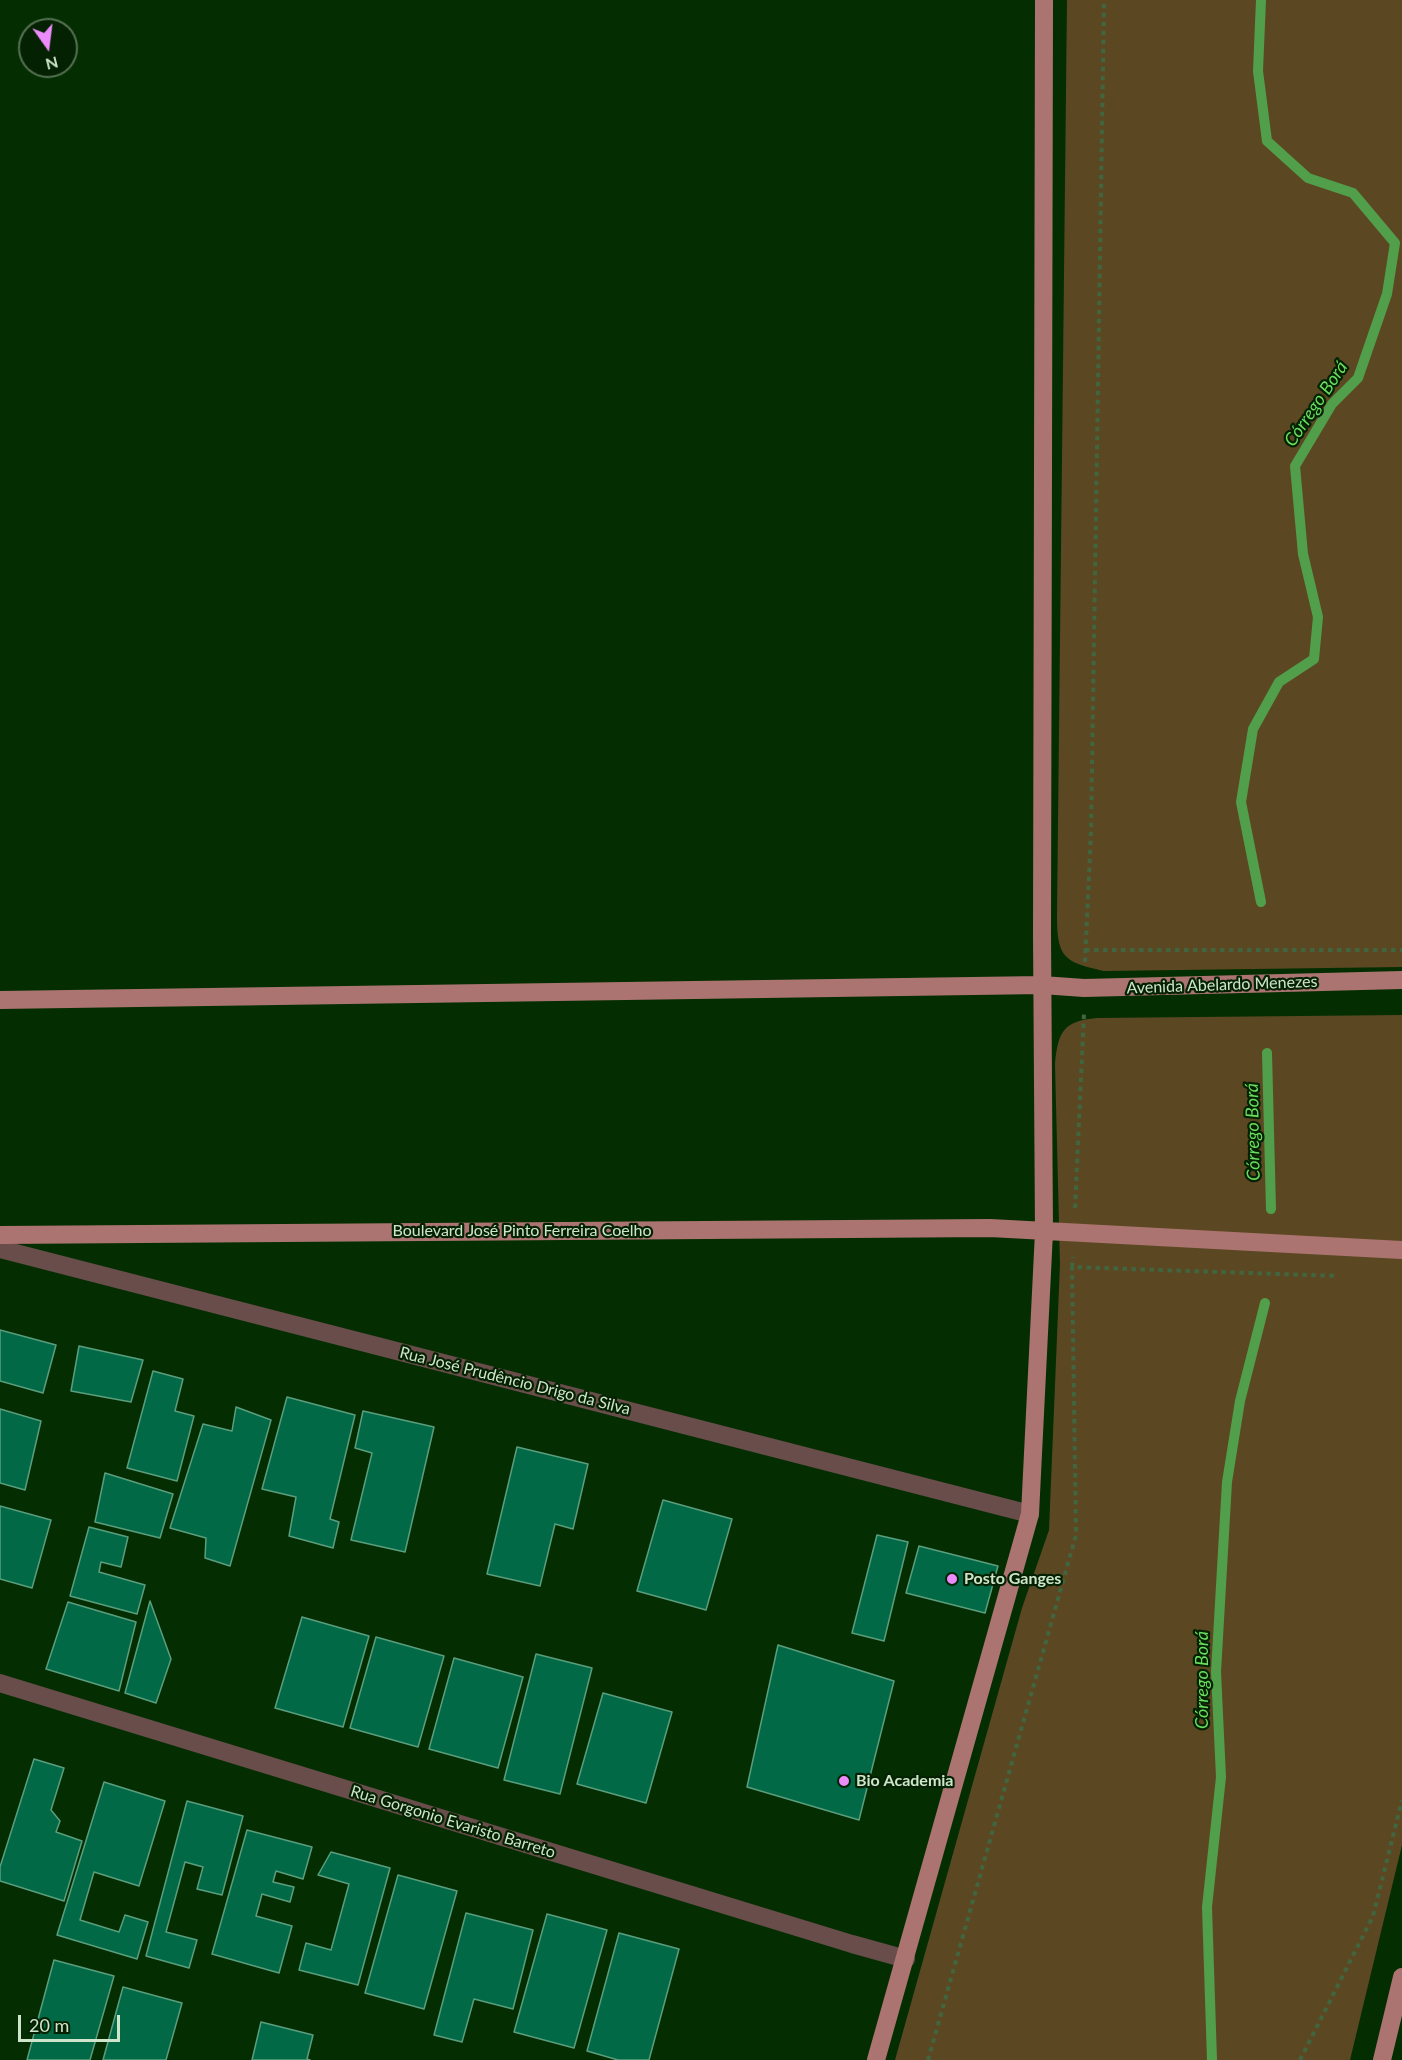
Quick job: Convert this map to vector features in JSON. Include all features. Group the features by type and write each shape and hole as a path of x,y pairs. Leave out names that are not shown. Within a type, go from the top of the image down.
{"main road":[{"path":"876,2060 1030,1514 1044,1232 1042,985 1044,0"},
{"name":"Avenida Abelardo Menezes","path":"1042,985 1084,988 1402,980"},
{"path":"4,1004 1042,985"},
{"name":"Boulevard José Pinto Ferreira Coelho","path":"0,1235 990,1228 1044,1232"},
{"path":"1044,1232 1402,1250"},
{"path":"1382,2060 1402,1977"}],"street":[{"name":"Rua José Prudêncio Drigo da Silva","path":"0,1249 1030,1514"},
{"name":"Rua Gorgonio Evaristo Barreto","path":"0,1683 906,1959"}],"path":[{"path":"928,2060 1076,1535 1072,1267 1091,832 1104,0"},
{"path":"1085,950 1402,950"},
{"path":"1072,1267 1343,1276"},
{"path":"1300,2060 1373,1916 1402,1800"}],"shaded area":[{"path":"1067,0 1402,0 1402,967 1104,971 1072,961 1061,949 1057,915"},
{"path":"1402,1015 1402,1845 1350,2060 895,2060 1022,1608 1049,1530 1060,1264 1055,1064 1061,1036 1070,1025 1097,1018"}],"building":[{"path":"0,1330 56,1345 43,1393 0,1381"},
{"path":"79,1346 143,1360 131,1402 71,1391"},
{"path":"153,1371 183,1379 175,1411 194,1416 177,1481 127,1468"},
{"path":"287,1397 355,1415 330,1519 339,1522 333,1548 289,1536 296,1497 262,1489"},
{"path":"236,1407 271,1420 230,1566 205,1558 206,1538 170,1528 203,1424 232,1431"},
{"path":"0,1409 41,1421 25,1490 0,1483"},
{"path":"363,1411 434,1427 405,1552 351,1540 372,1453 355,1448"},
{"path":"517,1447 588,1464 573,1529 555,1524 540,1586 487,1574"},
{"path":"105,1473 173,1494 160,1538 95,1522"},
{"path":"663,1500 732,1519 706,1610 637,1591"},
{"path":"0,1506 51,1520 32,1588 0,1579"},
{"path":"89,1527 128,1537 121,1567 101,1562 99,1572 145,1585 137,1614 70,1596"},
{"path":"877,1535 908,1542 884,1641 852,1633"},
{"name":"Posto Ganges","path":"919,1546 998,1566 985,1613 906,1593"},
{"path":"150,1601 171,1659 156,1703 125,1693"},
{"path":"68,1602 136,1622 119,1691 46,1669"},
{"path":"302,1617 369,1636 343,1727 275,1708"},
{"path":"376,1637 444,1656 418,1747 350,1728"},
{"path":"778,1645 894,1681 859,1820 747,1787"},
{"path":"536,1654 592,1668 560,1794 504,1780"},
{"path":"454,1658 523,1677 498,1768 429,1749"},
{"path":"603,1693 672,1712 646,1803 577,1784"},
{"path":"34,1759 64,1768 51,1810 60,1821 56,1832 82,1841 64,1901 0,1881 0,1867"},
{"path":"104,1782 165,1801 139,1886 94,1872 80,1920 119,1932 125,1915 148,1922 137,1959 57,1935"},
{"path":"187,1801 243,1816 222,1895 197,1889 203,1867 185,1862 166,1932 197,1940 189,1968 146,1956"},
{"path":"247,1830 312,1847 303,1879 276,1871 273,1882 294,1887 290,1902 262,1894 256,1916 292,1926 279,1973 212,1954"},
{"path":"331,1852 390,1868 358,1985 299,1970 306,1943 331,1950 349,1884 318,1875"},
{"path":"398,1875 457,1891 424,2009 365,1993"},
{"path":"466,1913 533,1930 513,2009 474,1999 462,2042 434,2035"},
{"path":"547,1914 607,1930 574,2048 514,2032"},
{"path":"619,1933 679,1949 649,2060 618,2060 587,2051"},
{"path":"54,1960 114,1976 90,2060 27,2060"},
{"path":"123,1987 182,2003 166,2060 103,2060"},
{"path":"261,2022 313,2035 307,2059 310,2060 252,2060"}],"waterway":[{"name":"Córrego Borá","path":"1261,0 1258,71 1267,141 1308,178 1353,193 1395,243 1387,294 1358,378 1332,404 1295,466 1303,554 1318,617 1314,659 1279,682 1253,729 1241,802 1261,902"},
{"name":"Córrego Borá","path":"1267,1053 1271,1209"},
{"name":"Córrego Borá","path":"1212,2060 1207,1907 1221,1777 1216,1672 1227,1482 1240,1401 1265,1303"}],"place":[{"name":"Posto Ganges","path":"952,1579"},
{"name":"Bio Academia","path":"844,1781"}]}
